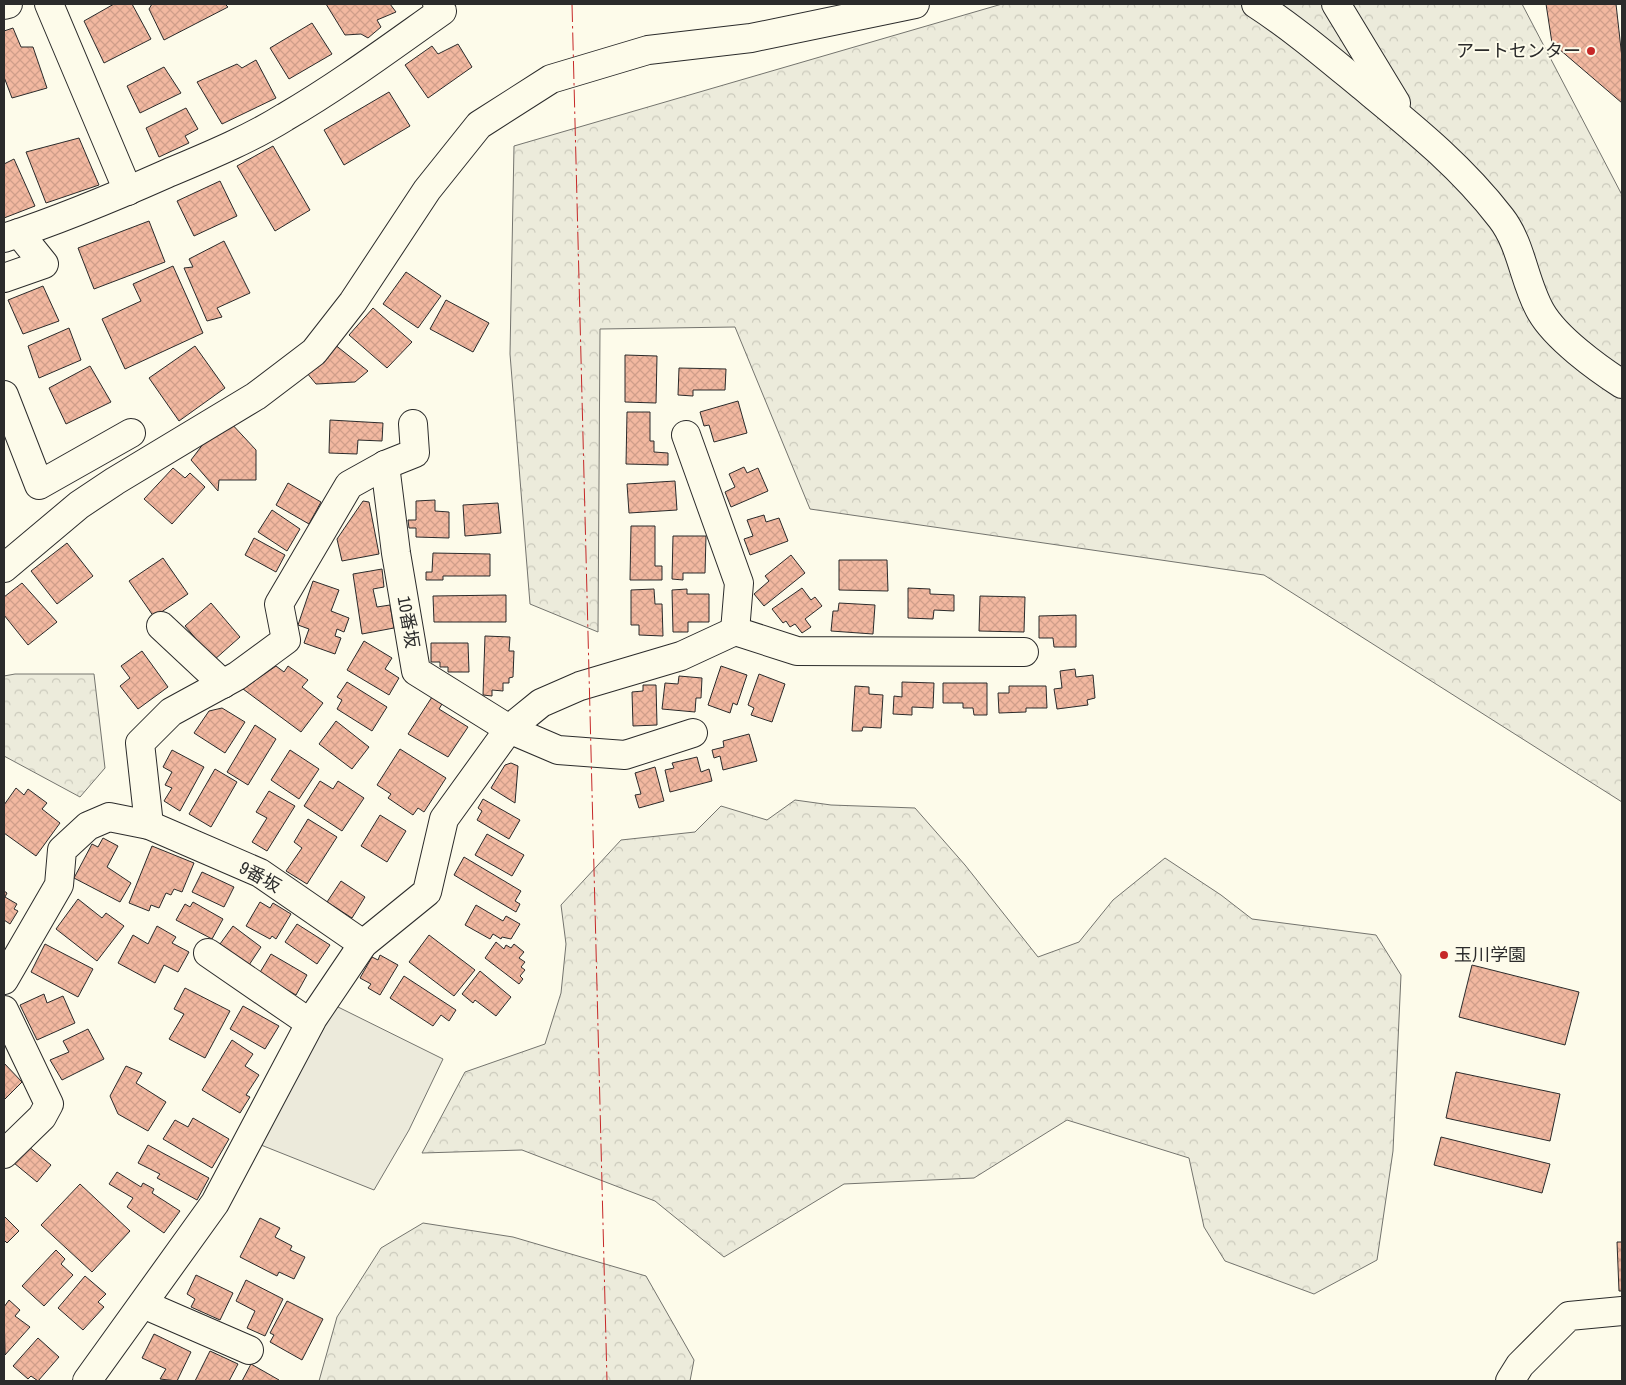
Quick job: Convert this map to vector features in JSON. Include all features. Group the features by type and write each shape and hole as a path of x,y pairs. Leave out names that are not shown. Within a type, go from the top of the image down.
{"street":[{"path":"4,6 8,4"},
{"path":"49,4 128,191"},
{"path":"12,235 49,224 128,191 206,157 284,118 362,67 442,10 437,4"},
{"path":"4,568 80,505 115,481 256,396 314,352 353,302 426,190 479,125 550,79 648,50 751,38 915,4"},
{"path":"1256,4 1301,36 1466,175 1503,220 1521,256 1541,312 1572,348 1622,384"},
{"path":"1336,4 1379,78 1410,126"},
{"path":"4,278 44,264 12,235"},
{"path":"4,395 39,485 131,434"},
{"path":"149,825 140,743 171,712 237,676 286,640 279,604 349,485 385,465 415,454 414,424"},
{"path":"686,435 740,583 735,631"},
{"name":"10番坂","path":"385,465 396,553 416,671 509,729 558,750 625,755 693,733"},
{"path":"161,626 222,684"},
{"path":"87,1381 215,1203 310,1023 362,944 427,892 444,819 509,729 541,703 580,686 681,656 735,631 797,651 1024,652"},
{"name":"9番坂","path":"4,980 59,884 62,850 88,826 109,817 149,825 260,873 362,944"},
{"path":"208,953 310,1023"},
{"path":"4,1010 49,1104 42,1117 4,1154"},
{"path":"143,1304 249,1350"},
{"path":"1510,1381 1520,1365 1569,1316 1622,1311"}],"green space":[{"path":"1002,4 1522,4 1622,195 1622,802 1264,575 810,509 735,327 600,329 598,632 530,604 510,354 514,146"},
{"path":"15,674 94,674 105,768 80,797 4,756 4,676"},
{"path":"795,800 831,805 915,808 965,865 1038,957 1079,942 1113,900 1165,858 1221,895 1252,919 1376,935 1401,975 1393,1151 1377,1260 1314,1294 1225,1261 1204,1227 1189,1158 1067,1120 974,1178 844,1184 724,1257 655,1201 522,1150 422,1153 465,1072 545,1044 561,993 566,944 561,905 621,840 695,832 721,806 767,820"},
{"path":"423,1223 513,1237 646,1276 694,1360 690,1381 319,1381 337,1317 381,1248"}],"shaded area":[{"path":"334,1005 443,1059 409,1130 374,1190 261,1145"}],"building":[{"path":"114,4 132,4 151,39 104,63 84,21"},
{"path":"152,4 225,4 228,7 164,40 149,9"},
{"path":"326,4 390,4 396,12 377,20 381,27 368,38 361,34 345,35"},
{"name":"アートセンター","path":"1546,4 1616,4 1622,58 1622,103 1552,43"},
{"path":"312,23 332,54 289,79 270,48"},
{"path":"13,28 21,47 33,47 47,88 12,98 4,77 4,31"},
{"path":"458,44 472,67 428,98 405,65 432,46 438,54"},
{"path":"256,60 276,98 222,124 197,82 237,64 242,68"},
{"path":"164,67 181,93 140,113 127,86"},
{"path":"389,92 410,126 344,165 324,130"},
{"path":"186,108 198,129 185,136 189,143 159,157 146,128"},
{"path":"79,138 99,185 46,203 26,152"},
{"path":"273,146 310,210 275,231 237,166"},
{"path":"14,159 35,206 4,218 4,164"},
{"path":"220,181 237,216 194,236 177,201"},
{"path":"149,221 165,262 94,289 78,248"},
{"path":"224,241 250,293 217,308 222,317 207,321 184,268 193,267 189,259"},
{"path":"173,266 203,333 125,369 102,319 141,301 133,284"},
{"path":"406,272 441,296 418,328 383,304"},
{"path":"43,286 59,321 23,334 8,300"},
{"path":"446,300 489,323 473,352 430,329"},
{"path":"373,308 412,342 387,368 349,335"},
{"path":"69,328 81,360 39,378 28,346"},
{"path":"334,344 368,371 355,382 316,384 307,373"},
{"path":"195,346 225,388 179,421 149,378"},
{"path":"625,355 657,356 656,403 625,402"},
{"path":"90,366 111,402 66,424 49,388"},
{"path":"679,368 726,369 725,390 693,390 693,396 678,395"},
{"path":"738,401 747,433 714,442 709,425 704,426 700,412"},
{"path":"627,412 650,412 650,441 654,441 654,452 668,453 668,465 626,464"},
{"path":"330,420 383,423 382,441 358,440 357,454 329,453"},
{"path":"229,421 256,450 256,480 219,480 218,491 191,460 210,435 216,436"},
{"path":"744,467 747,473 758,468 768,491 731,507 725,492 735,487 729,474"},
{"path":"173,468 185,478 190,473 205,487 172,524 144,499"},
{"path":"675,481 677,510 629,513 627,484"},
{"path":"288,483 321,502 309,524 276,505"},
{"path":"435,500 435,511 449,512 449,538 416,537 416,528 409,528 408,520 416,520 416,501"},
{"path":"363,501 369,502 379,554 342,561 337,539"},
{"path":"498,503 501,533 465,536 463,505"},
{"path":"272,510 300,529 287,551 258,532"},
{"path":"764,515 766,522 779,518 788,541 750,555 744,539 753,536 747,520"},
{"path":"631,526 655,526 655,566 662,566 662,580 630,580"},
{"path":"673,536 706,536 705,573 683,573 683,580 672,579"},
{"path":"254,538 285,555 276,572 245,555"},
{"path":"67,543 93,576 57,604 31,571"},
{"path":"433,553 490,554 490,576 443,576 443,580 426,580 426,572 432,572"},
{"path":"791,555 805,573 764,606 754,594 769,581 765,576"},
{"path":"163,558 188,594 154,617 129,581"},
{"path":"839,560 887,560 888,591 839,590"},
{"path":"382,569 384,587 373,589 377,607 390,605 394,628 362,634 353,574"},
{"path":"313,581 339,590 331,611 349,618 344,632 337,629 335,636 341,638 335,654 304,643 309,629 298,625"},
{"path":"22,583 57,622 28,645 4,615 4,597"},
{"path":"802,588 811,600 815,597 822,606 805,619 811,627 802,633 795,624 790,627 786,621 783,623 772,609"},
{"path":"908,588 930,589 930,594 954,595 954,611 934,610 933,619 908,618"},
{"path":"654,589 655,604 662,604 663,636 639,635 639,625 631,625 631,590"},
{"path":"687,589 687,594 709,594 709,622 688,622 688,632 673,632 672,590"},
{"path":"506,595 506,622 434,622 433,596"},
{"path":"980,596 1025,597 1024,632 979,631"},
{"path":"211,603 240,637 214,660 185,626"},
{"path":"839,603 875,605 873,634 831,631 833,611 838,611"},
{"path":"1076,615 1076,647 1054,647 1053,638 1039,638 1039,616"},
{"path":"485,636 510,637 509,651 514,651 513,677 509,678 509,683 503,683 503,691 492,690 492,696 483,695"},
{"path":"364,641 392,658 385,669 399,678 389,695 347,670"},
{"path":"431,643 468,643 469,672 448,672 448,667 440,667 440,662 431,662"},
{"path":"142,651 168,687 138,709 120,686 130,678 121,666"},
{"path":"276,666 284,672 288,666 308,680 302,687 323,703 301,732 243,689"},
{"path":"721,666 747,675 737,705 733,703 730,713 708,705"},
{"path":"1075,669 1076,677 1093,675 1095,698 1087,700 1088,705 1057,709 1054,689 1062,688 1060,671"},
{"path":"759,674 785,684 772,722 751,715 754,708 748,705"},
{"path":"679,676 702,678 701,698 696,698 695,712 662,709 665,683 678,684"},
{"path":"347,682 387,707 372,731 337,709 342,700 337,697"},
{"path":"902,682 934,683 933,708 912,707 912,715 893,714 894,696 902,697"},
{"path":"943,683 987,683 987,715 974,715 973,708 963,708 963,703 943,703"},
{"path":"643,685 656,685 657,725 633,726 632,692 643,691"},
{"path":"855,686 869,687 869,694 883,695 881,728 863,727 862,731 852,731"},
{"path":"1009,686 1046,686 1047,708 1026,708 1026,712 999,713 998,693 1009,693"},
{"path":"432,697 442,704 439,709 468,727 448,757 408,734"},
{"path":"222,708 245,722 225,753 194,733 209,711"},
{"path":"336,721 369,747 352,769 319,744"},
{"path":"255,725 276,739 248,785 227,772"},
{"path":"749,734 757,761 723,770 720,756 714,758 712,750 724,747 723,741"},
{"path":"400,749 446,778 424,812 418,808 413,815 388,798 391,794 377,785"},
{"path":"172,750 204,767 180,811 164,801 172,788 165,785 172,772 163,767"},
{"path":"290,750 319,769 299,799 271,780"},
{"path":"697,757 701,772 709,769 712,781 670,792 665,770 674,768 672,763"},
{"path":"511,763 518,766 515,803 491,788 505,765"},
{"path":"655,767 664,801 639,808 635,795 641,794 635,773"},
{"path":"215,769 237,782 211,827 189,814"},
{"path":"320,781 333,789 338,781 364,798 342,831 304,806"},
{"path":"16,788 24,795 28,789 47,803 42,809 60,823 36,856 4,833 4,805"},
{"path":"269,791 295,806 267,851 252,842 267,818 256,812"},
{"path":"483,799 520,820 509,839 477,820 482,811 478,808"},
{"path":"380,815 406,831 387,862 361,846"},
{"path":"308,819 337,837 307,884 286,871 302,848 294,842"},
{"path":"487,834 524,855 512,876 475,855"},
{"path":"103,838 118,846 107,867 131,883 120,902 74,878 92,844 98,847"},
{"path":"152,846 194,863 182,892 174,889 171,895 166,893 159,908 151,905 149,911 129,903"},
{"path":"464,857 521,891 515,901 520,904 516,912 454,875"},
{"path":"202,872 234,887 224,907 192,892"},
{"path":"341,881 365,897 352,918 327,902"},
{"path":"4,891 7,893 5,897 17,904 14,909 18,911 10,924 4,920"},
{"path":"78,899 102,918 106,913 124,926 97,961 56,929"},
{"path":"193,902 223,919 212,939 176,920 185,904 190,907"},
{"path":"260,902 270,908 273,903 291,914 276,939 272,936 270,939 246,926"},
{"path":"476,905 503,921 506,916 520,924 511,939 502,937 501,939 493,934 490,939 465,925"},
{"path":"297,924 330,945 317,964 285,942"},
{"path":"157,926 176,937 172,943 189,952 178,972 164,965 155,983 118,963 133,935 148,944"},
{"path":"233,926 261,947 249,965 220,944"},
{"path":"429,935 475,970 454,996 409,962"},
{"path":"496,942 504,949 506,945 511,948 514,944 524,952 519,958 525,962 521,967 525,970 520,976 523,979 519,984 485,958"},
{"path":"45,944 93,969 78,997 31,972"},
{"path":"271,954 307,975 296,995 259,974"},
{"path":"380,955 398,965 380,995 368,988 371,984 360,978 372,957 378,960"},
{"path":"1472,965 1579,992 1565,1045 1459,1017"},
{"path":"480,971 511,997 496,1016 475,1000 473,1003 462,994"},
{"path":"404,976 456,1010 449,1021 441,1015 433,1026 390,998"},
{"path":"185,988 230,1011 205,1058 169,1039 184,1014 174,1009"},
{"path":"44,994 47,1003 63,996 75,1023 37,1040 20,1005"},
{"path":"243,1006 279,1026 265,1049 230,1029"},
{"path":"88,1029 104,1059 62,1080 50,1060 69,1052 63,1041"},
{"path":"232,1040 253,1054 245,1066 259,1075 246,1095 250,1097 240,1113 202,1090"},
{"path":"4,1063 22,1082 4,1100"},
{"path":"126,1066 142,1073 136,1083 166,1102 148,1131 118,1114 110,1096"},
{"path":"1456,1072 1560,1094 1550,1141 1446,1118"},
{"path":"193,1118 229,1139 212,1168 163,1139 175,1120 188,1127"},
{"path":"1441,1137 1550,1164 1542,1193 1434,1165"},
{"path":"148,1145 209,1178 197,1200 157,1178 160,1174 138,1163"},
{"path":"28,1146 51,1165 37,1182 14,1163"},
{"path":"117,1172 141,1187 143,1183 154,1189 152,1193 180,1211 164,1233 127,1207 133,1198 109,1184"},
{"path":"80,1184 130,1231 92,1272 41,1225"},
{"path":"4,1216 19,1231 7,1243 4,1240"},
{"path":"260,1218 280,1228 275,1237 292,1246 290,1250 305,1257 294,1279 279,1272 277,1276 240,1257"},
{"path":"1617,1242 1622,1242 1622,1291 1619,1291"},
{"path":"56,1250 65,1259 61,1264 73,1275 44,1306 22,1286"},
{"path":"196,1275 233,1293 220,1320 191,1307 195,1299 187,1294"},
{"path":"85,1276 106,1294 98,1302 104,1307 83,1330 58,1308"},
{"path":"246,1280 283,1299 265,1336 247,1328 255,1311 236,1301"},
{"path":"9,1300 20,1310 15,1316 30,1327 5,1355 4,1307"},
{"path":"287,1301 323,1319 302,1360 270,1342 274,1335 270,1333"},
{"path":"154,1334 191,1352 177,1381 160,1379 166,1369 142,1358"},
{"path":"38,1338 59,1357 38,1381 31,1376 28,1379 13,1366"},
{"path":"210,1351 238,1364 229,1381 195,1381"},
{"path":"251,1364 279,1380 242,1381"}],"power":[{"path":"572,4 607,1381"}],"place":[{"name":"アートセンター","path":"1591,51"},
{"name":"玉川学園","path":"1444,955"}]}
